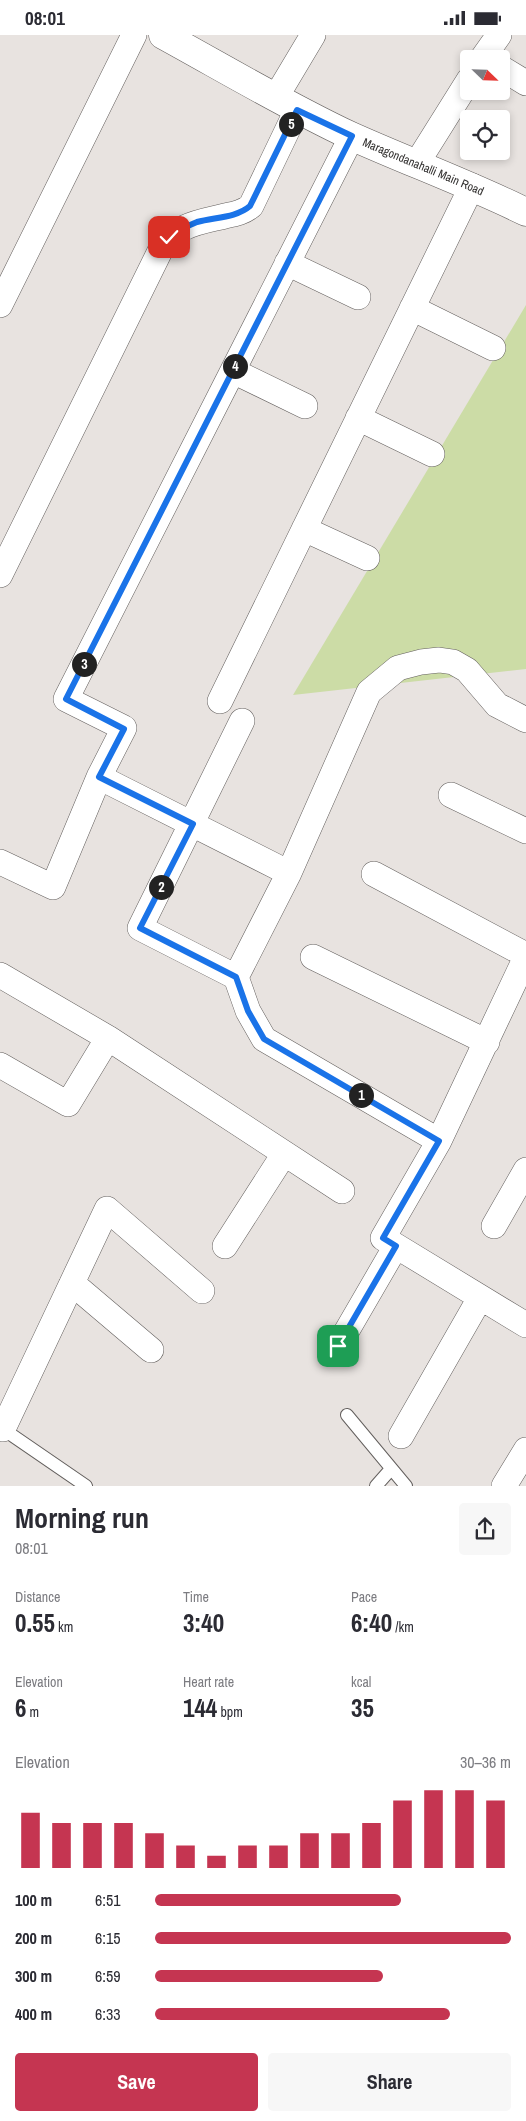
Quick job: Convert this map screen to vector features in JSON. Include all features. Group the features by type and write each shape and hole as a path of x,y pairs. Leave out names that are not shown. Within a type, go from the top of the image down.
{"street":[{"path":"0,305 134,35"},
{"name":"Maragondanahalli Main Road","path":"163,35 191,42 286,103 352,136 472,186 526,212"},
{"path":"0,575 160,251 169,237 184,227 243,212 250,206 286,103 313,35"},
{"path":"493,50 499,35"},
{"path":"510,74 526,83"},
{"path":"418,163 460,95"},
{"path":"0,863 53,887 99,777 124,729 66,699 352,136"},
{"path":"220,701 472,186"},
{"path":"288,263 358,297"},
{"path":"412,308 494,348"},
{"path":"233,371 305,406"},
{"path":"358,418 432,454"},
{"path":"304,529 367,558"},
{"path":"236,977 290,873 369,692 398,668 430,661 453,661 467,670 497,705 526,720"},
{"path":"242,721 193,824 140,928 236,977 248,1011 264,1039 439,1141"},
{"path":"99,777 290,873"},
{"path":"451,795 526,831"},
{"path":"374,874 526,956 439,1141 383,1238 526,1325"},
{"path":"313,957 487,1042"},
{"path":"0,975 108,1038 342,1191"},
{"path":"0,1065 68,1104 108,1038"},
{"path":"225,1246 284,1154"},
{"path":"494,1226 526,1170"},
{"path":"1,1429 107,1209 202,1291"},
{"path":"338,1346 396,1246"},
{"path":"72,1283 151,1349"},
{"path":"401,1436 480,1298"},
{"path":"504,1486 526,1450"}],"lane":[{"path":"346,1415 406,1486"},
{"path":"1,1429 86,1486"},
{"path":"376,1486 391,1469"}],"green space":[{"path":"526,305 526,669 293,695"}],"route":[{"path":"169,237 184,227 243,212 250,206 297,110 352,136 66,699 124,729 99,777 193,824 140,928 236,977 248,1011 264,1039 439,1141 383,1238 396,1246 338,1346"}]}
